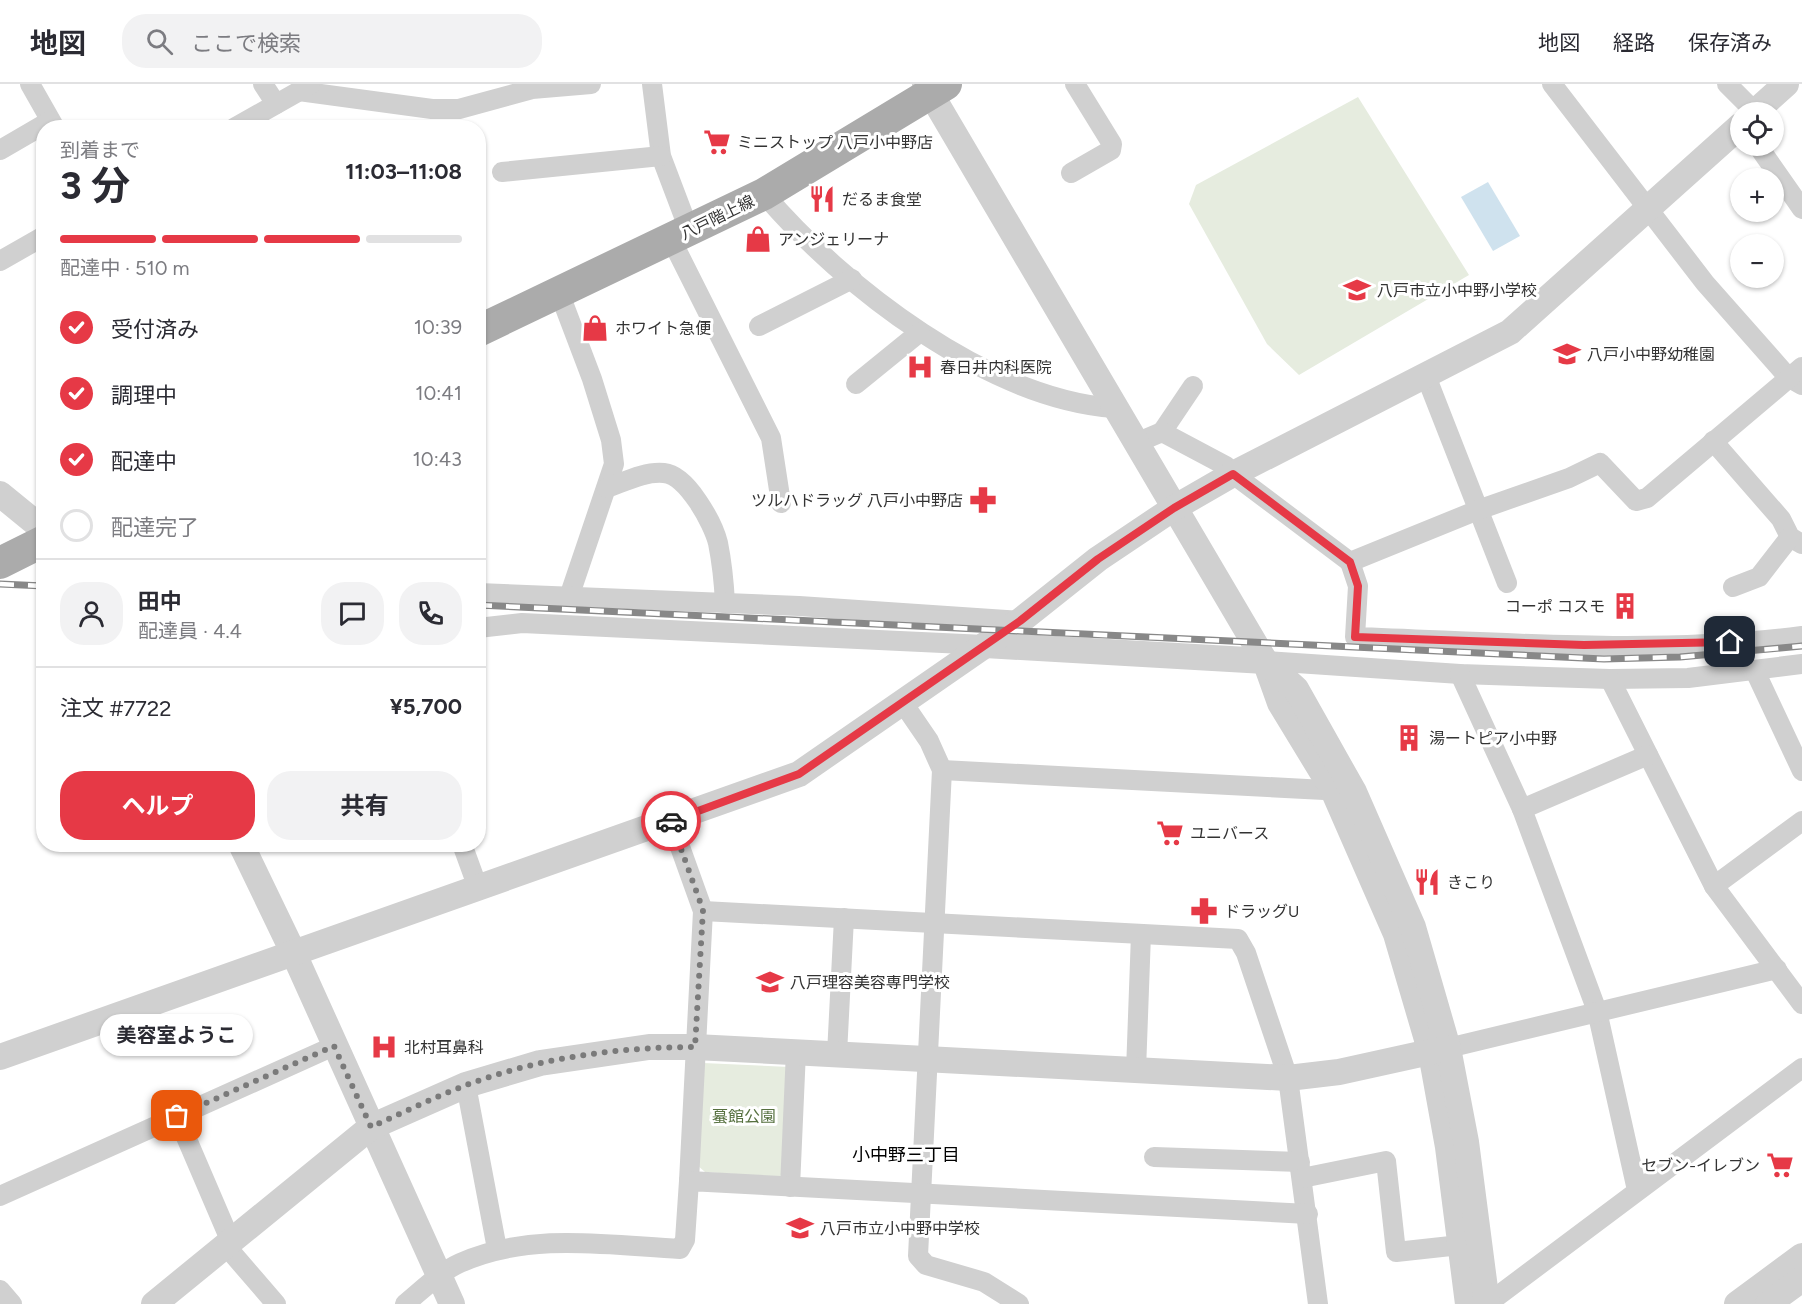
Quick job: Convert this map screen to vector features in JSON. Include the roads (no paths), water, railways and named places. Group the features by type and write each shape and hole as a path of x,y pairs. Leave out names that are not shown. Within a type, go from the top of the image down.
{"main road":[{"name":"八戸階上線","path":"486,327 765,194 934,87"},
{"path":"0,563 36,545"}],"street":[{"path":"30,84 50,120"},
{"path":"263,84 276,104"},
{"path":"248,120 305,88 432,109 459,109 532,89 591,84"},
{"path":"652,84 661,156 680,234 771,438 781,503"},
{"path":"1071,173 1111,150 1112,144 1075,84"},
{"path":"1350,562 1478,510 1569,478 1600,463 1636,501 1647,498 1713,441 1797,376 1705,283 1552,84"},
{"path":"1727,84 1745,102"},
{"path":"1766,102 1786,84"},
{"path":"934,87 1114,408 1265,661 1296,689 1344,791 1439,1051 1466,1142 1487,1304 1802,1068"},
{"path":"0,150 36,132"},
{"path":"0,1057 799,774 1020,621 1098,559 1174,508 1233,474 1510,332 1730,135"},
{"path":"502,172 661,156"},
{"path":"1765,156 1802,209"},
{"path":"765,194 790,224 852,279 920,332 987,369 1045,393 1083,405 1114,408"},
{"path":"0,261 36,241"},
{"path":"759,326 852,279"},
{"path":"559,292 592,379 611,440 614,464 569,597"},
{"path":"856,384 920,332"},
{"path":"1426,376 1507,583"},
{"path":"1136,443 1161,432 1193,386"},
{"path":"1161,432 1226,465 1233,474 1350,562 1358,586 1355,637 1650,646 1802,636"},
{"path":"1713,441 1781,519 1796,541 1759,577 1733,587"},
{"path":"607,488 651,473 672,474 683,481 699,504 717,540 725,603"},
{"path":"0,494 36,523"},
{"path":"486,593 725,603 1020,621"},
{"path":"486,627 522,623 985,645 1460,675 1610,679 1688,678 1802,664"},
{"path":"1755,671 1802,771"},
{"path":"1460,675 1522,808 1597,1011 1637,1190"},
{"path":"1610,679 1714,886 1802,1004"},
{"path":"903,703 929,741 942,770 918,1256 926,1265 984,1282 1019,1304"},
{"path":"1522,808 1648,755"},
{"path":"942,770 1344,791"},
{"path":"405,1304 459,1263 497,1249 526,1244 576,1244 680,1249 685,1240 703,910 670,819"},
{"path":"1714,886 1802,821"},
{"path":"245,852 294,954 452,1304"},
{"path":"465,852 478,888"},
{"path":"703,910 1238,939 1246,954 1288,1078 1308,1214 1318,1304"},
{"path":"837,1054 844,918"},
{"path":"1136,1071 1141,933"},
{"path":"156,1303 371,1127 466,1085 540,1063 649,1047 695,1047 1288,1078 1339,1072 1439,1051 1777,969"},
{"path":"0,1196 334,1046"},
{"path":"790,1187 796,1051"},
{"path":"1439,1051 1448,1147 1468,1304"},
{"path":"466,1085 497,1249"},
{"path":"177,1116 228,1244 276,1304"},
{"path":"1154,1157 1301,1170 1386,1161 1396,1252 1460,1245"},
{"path":"689,1181 1308,1214"},
{"path":"1737,1304 1802,1256"},
{"path":"1768,1304 1802,1279"},
{"path":"0,1290 12,1304"}],"water":[{"path":"1488,182 1520,236 1493,251 1461,197"}],"railway":[{"path":"0,584 36,586"},
{"path":"486,605 1604,659 1680,657 1802,646"}],"place":[{"name":"ミニストップ 八戸小中野店","path":"717,142"},
{"name":"だるま食堂","path":"822,199"},
{"name":"アンジェリーナ","path":"758,239"},
{"name":"八戸市立小中野小学校","path":"1357,290"},
{"name":"ホワイト急便","path":"595,328"},
{"name":"八戸小中野幼稚園","path":"1567,354"},
{"name":"春日井内科医院","path":"920,367"},
{"name":"ツルハドラッグ 八戸小中野店","path":"983,500"},
{"name":"コーポ コスモ","path":"1625,606"},
{"name":"湯ートピア小中野","path":"1409,738"},
{"name":"ユニバース","path":"1170,833"},
{"name":"きこり","path":"1427,882"},
{"name":"ドラッグU","path":"1204,911"},
{"name":"八戸理容美容専門学校","path":"770,982"},
{"name":"北村耳鼻科","path":"384,1047"},
{"name":"美容室ようこ","path":"177,1116"},
{"name":"セブン-イレブン","path":"1780,1165"},
{"name":"八戸市立小中野中学校","path":"800,1228"}],"district":[{"name":"小中野三丁目","path":"906,1155"}],"park label":[{"name":"蟇館公園","path":"744,1116"}]}
